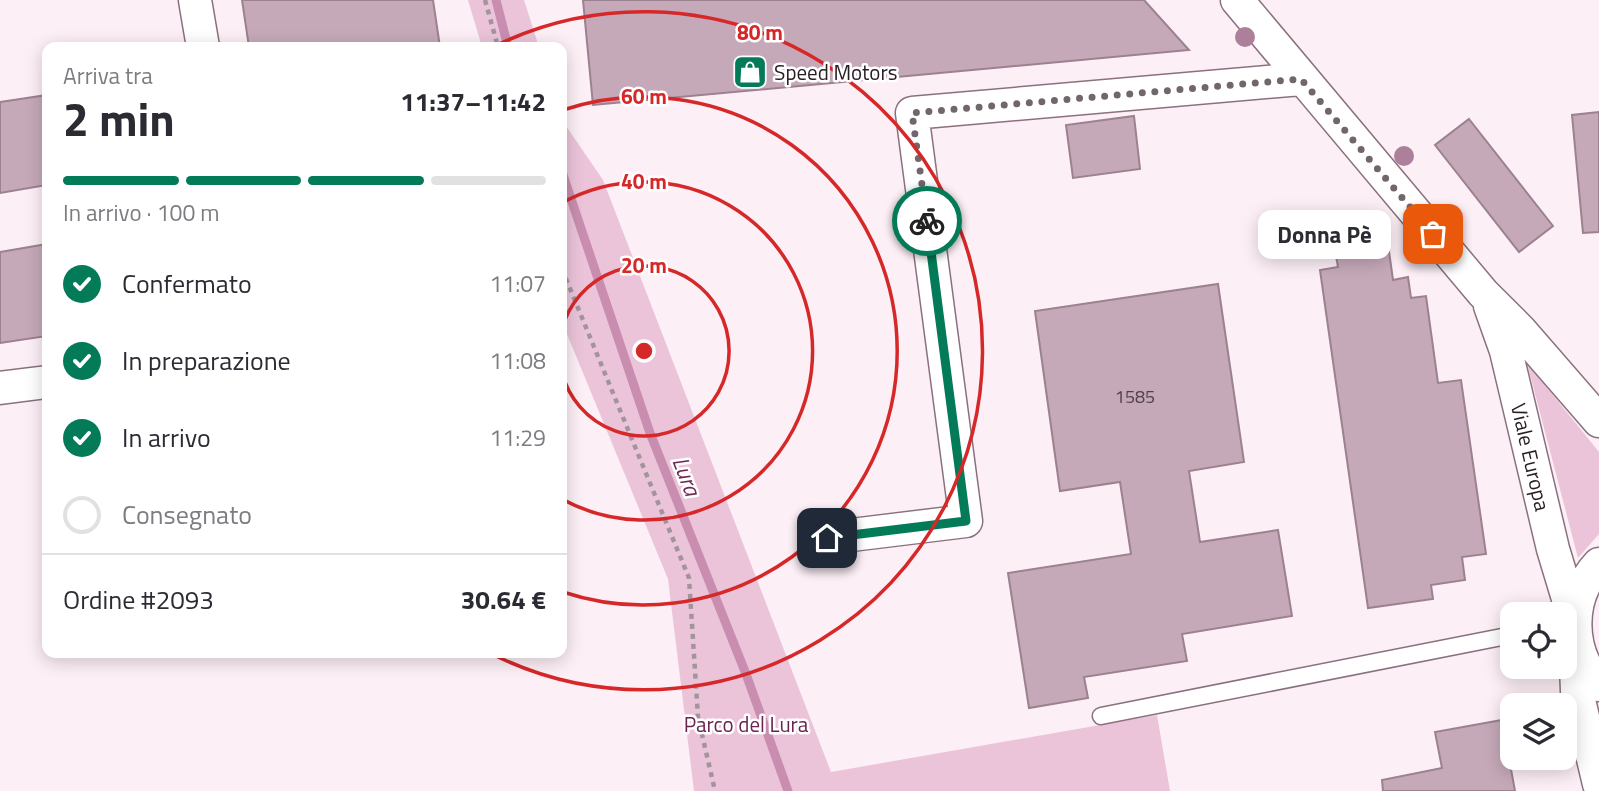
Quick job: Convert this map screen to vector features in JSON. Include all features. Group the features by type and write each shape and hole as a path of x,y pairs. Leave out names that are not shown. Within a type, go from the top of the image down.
{"street":[{"path":"195,0 202,42"},
{"path":"1237,0 1483,293 1599,421"},
{"path":"827,538 966,521 912,113 1301,79"},
{"name":"Viale Europa","path":"1483,293 1506,351 1566,602"},
{"path":"0,388 42,383"},
{"name":"Viale Europa","path":"1577,608 1582,588 1599,564"},
{"name":"Viale Europa","path":"1577,642 1585,665 1599,685"},
{"name":"Viale Europa","path":"1576,679 1599,785"}],"lane":[{"path":"1101,716 1500,637"}],"path":[{"path":"485,0 497,42"},
{"path":"567,281 689,578 698,717 715,791"}],"green space":[{"path":"468,0 524,0 537,42 481,42"},
{"name":"Parco del Lura","path":"567,127 603,180 831,772 1157,715 1170,791 694,791 668,579 567,334"},
{"path":"1527,363 1599,452 1599,534 1578,558"}],"building":[{"path":"242,0 433,0 439,42 248,42"},
{"path":"583,0 1144,0 1189,50 593,105"},
{"path":"42,96 42,186 0,193 0,102"},
{"path":"1599,112 1599,232 1583,233 1572,115"},
{"path":"1134,116 1140,169 1073,178 1066,125"},
{"path":"1469,119 1553,226 1519,252 1435,145"},
{"path":"1387,237 1393,280 1408,277 1411,298 1426,296 1438,383 1461,380 1486,554 1462,557 1465,580 1431,585 1433,599 1368,608 1320,270 1338,267 1334,245"},
{"path":"42,245 42,337 0,343 0,252"},
{"path":"1218,284 1244,462 1189,471 1200,542 1278,530 1292,616 1182,634 1187,661 1084,677 1088,698 1029,708 1008,573 1131,554 1120,482 1060,491 1035,311"},
{"path":"1500,720 1500,770 1511,770 1515,791 1383,791 1382,780 1442,768 1435,732"}],"waterway":[{"name":"Lura","path":"496,0 507,42"},
{"name":"Lura","path":"567,187 650,433 746,674 788,791"}],"way so far":[{"path":"927,221 912,113 1301,79 1433,234"}],"place":[{"name":"Speed Motors","path":"750,72"},
{"name":"Donna Pè","path":"1433,234"}],"route":[{"path":"827,538 966,521 927,221"}]}
